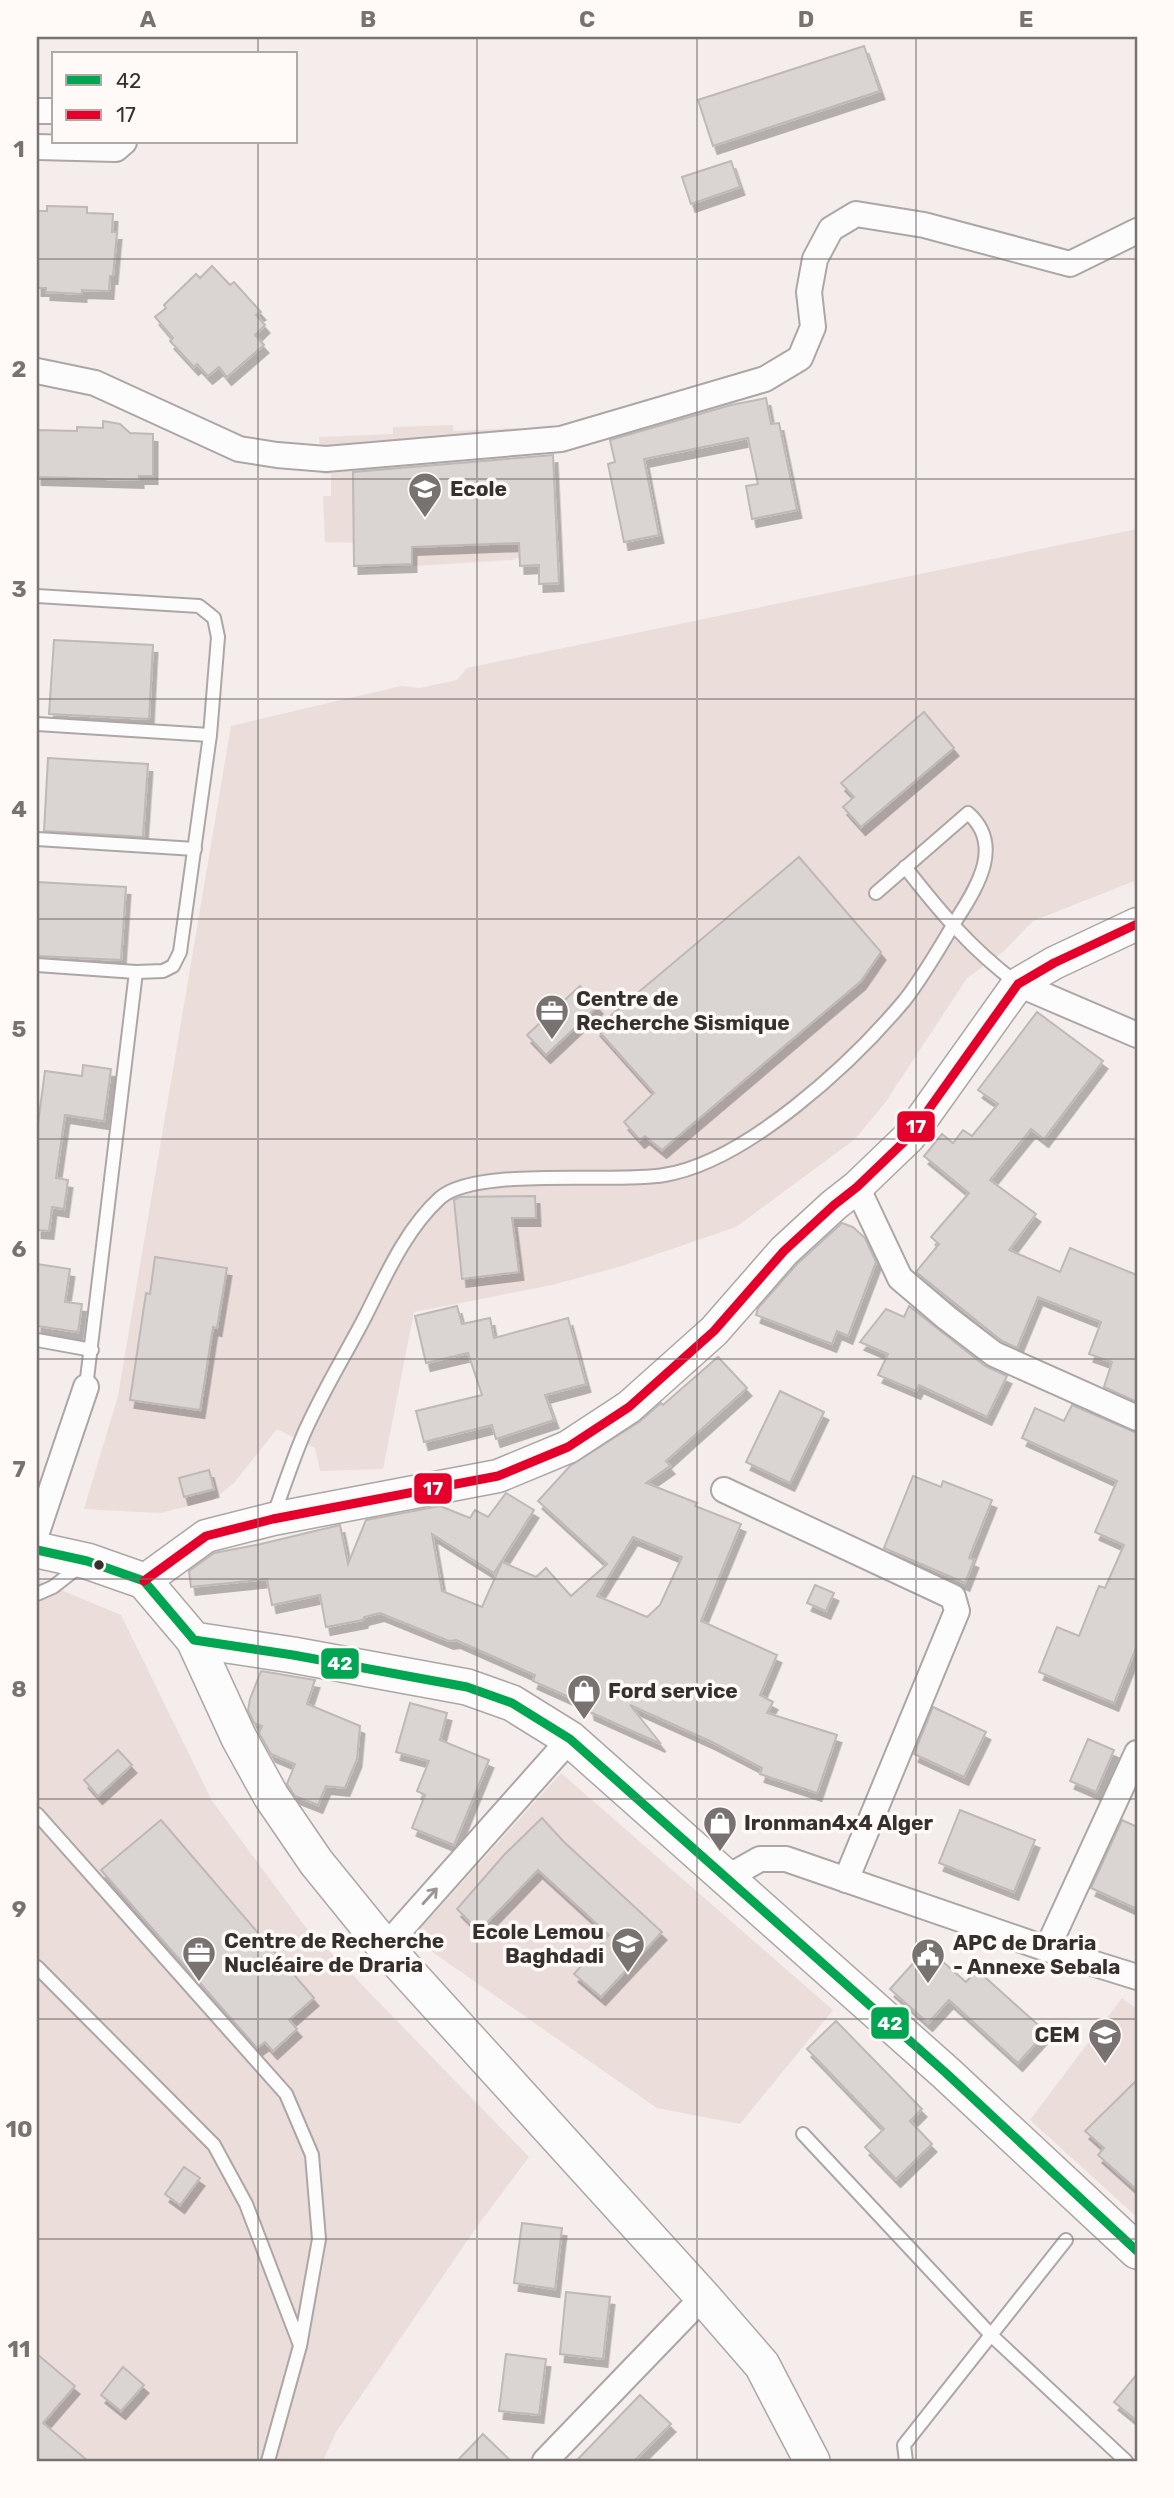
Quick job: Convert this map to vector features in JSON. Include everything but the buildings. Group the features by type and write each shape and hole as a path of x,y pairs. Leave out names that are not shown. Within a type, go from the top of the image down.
{"main road":[{"path":"37,1550 87,1561 144,1581 194,1640 239,1738 271,1796 316,1862 385,1947 762,2365 812,2461"},
{"path":"194,1640 467,1687 512,1703 570,1739 728,1877 1137,2251"}],"street":[{"path":"37,147 116,149 122,144"},
{"path":"37,371 95,383 239,449 278,455 326,459 561,439 765,379 800,358 813,327 809,292 815,259 831,229 856,214 924,225 1070,264 1137,231"},
{"path":"144,1581 206,1536 273,1518 498,1476 568,1447 629,1407 714,1331 785,1251 909,1137 1018,984 1054,963 1137,924"},
{"path":"1018,984 1137,1035"},
{"path":"857,1187 900,1278 947,1318 995,1354 1137,1418"},
{"path":"37,1532 86,1387"},
{"path":"724,1490 953,1597 956,1604 957,1611 846,1880"},
{"path":"385,1947 570,1739"},
{"path":"1047,1949 1137,1753"},
{"path":"728,1877 760,1859 786,1859 1047,1949 1137,1977"},
{"path":"545,2461 703,2297"}],"lane":[{"path":"37,596 199,606 214,618 219,638 195,849 180,951 173,966 163,971 136,972 37,965"},
{"path":"37,724 210,735"},
{"path":"273,1518 300,1441 393,1261 419,1220 442,1196 475,1183 665,1175 706,1163 759,1135 863,1045 905,1000 968,901 987,857 986,837 976,820 968,813 876,892"},
{"path":"37,839 195,849"},
{"path":"905,867 952,926 988,962 1018,984"},
{"path":"86,1387 136,972"},
{"path":"37,1340 92,1350"},
{"path":"37,1594 53,1587 87,1561"},
{"path":"37,1814 286,2094 312,2155 319,2239 300,2346 268,2461"},
{"path":"37,1967 214,2146 246,2204 300,2346"},
{"path":"803,2134 992,2336 1126,2461"},
{"path":"906,2461 904,2445 1066,2240"}],"shaded area":[{"name":"Ecole","path":"453,425 453,431 520,428 529,553 512,560 365,569 363,543 325,542 323,496 331,496 331,474 323,474 319,437 393,434 393,427"},
{"name":"Centre de Recherche Sismique","path":"1137,529 1137,880 1033,921 1004,951 967,978 885,1103 854,1140 736,1227 622,1266 552,1285 414,1312 383,1469 320,1471 315,1448 277,1429 234,1483 213,1500 160,1513 84,1509 118,1396 231,726 401,686 420,688 457,680 467,668"},
{"name":"Centre de Recherche Nucléaire de Draria","path":"37,1580 121,1615 212,1801 304,1925 529,2157 476,2228 336,2432 323,2461 37,2461"},
{"name":"Ecole Lemou Baghdadi","path":"561,1773 833,2010 740,2124 657,2108 412,1938"},
{"name":"CEM","path":"1122,1998 1137,2009 1137,2217 1030,2120"}],"transit line":[{"name":"17","path":"144,1581 206,1536 273,1519 498,1476 568,1447 629,1407 714,1331 784,1251 909,1137 1018,984 1054,963 1137,924"},
{"name":"42","path":"37,1550 87,1561 144,1581 194,1640 467,1687 512,1703 570,1739 946,2073 1137,2251"}],"place":[{"name":"Ecole","path":"425,519"},
{"name":"Centre de Recherche Sismique","path":"552,1041"},
{"name":"Ford service","path":"584,1721"},
{"name":"Ironman4x4 Alger","path":"720,1853"},
{"name":"Ecole Lemou Baghdadi","path":"628,1974"},
{"name":"Centre de Recherche Nucléaire de Draria","path":"199,1983"},
{"name":"APC de Draria - Annexe Sebala","path":"928,1985"},
{"name":"CEM","path":"1105,2065"}]}
